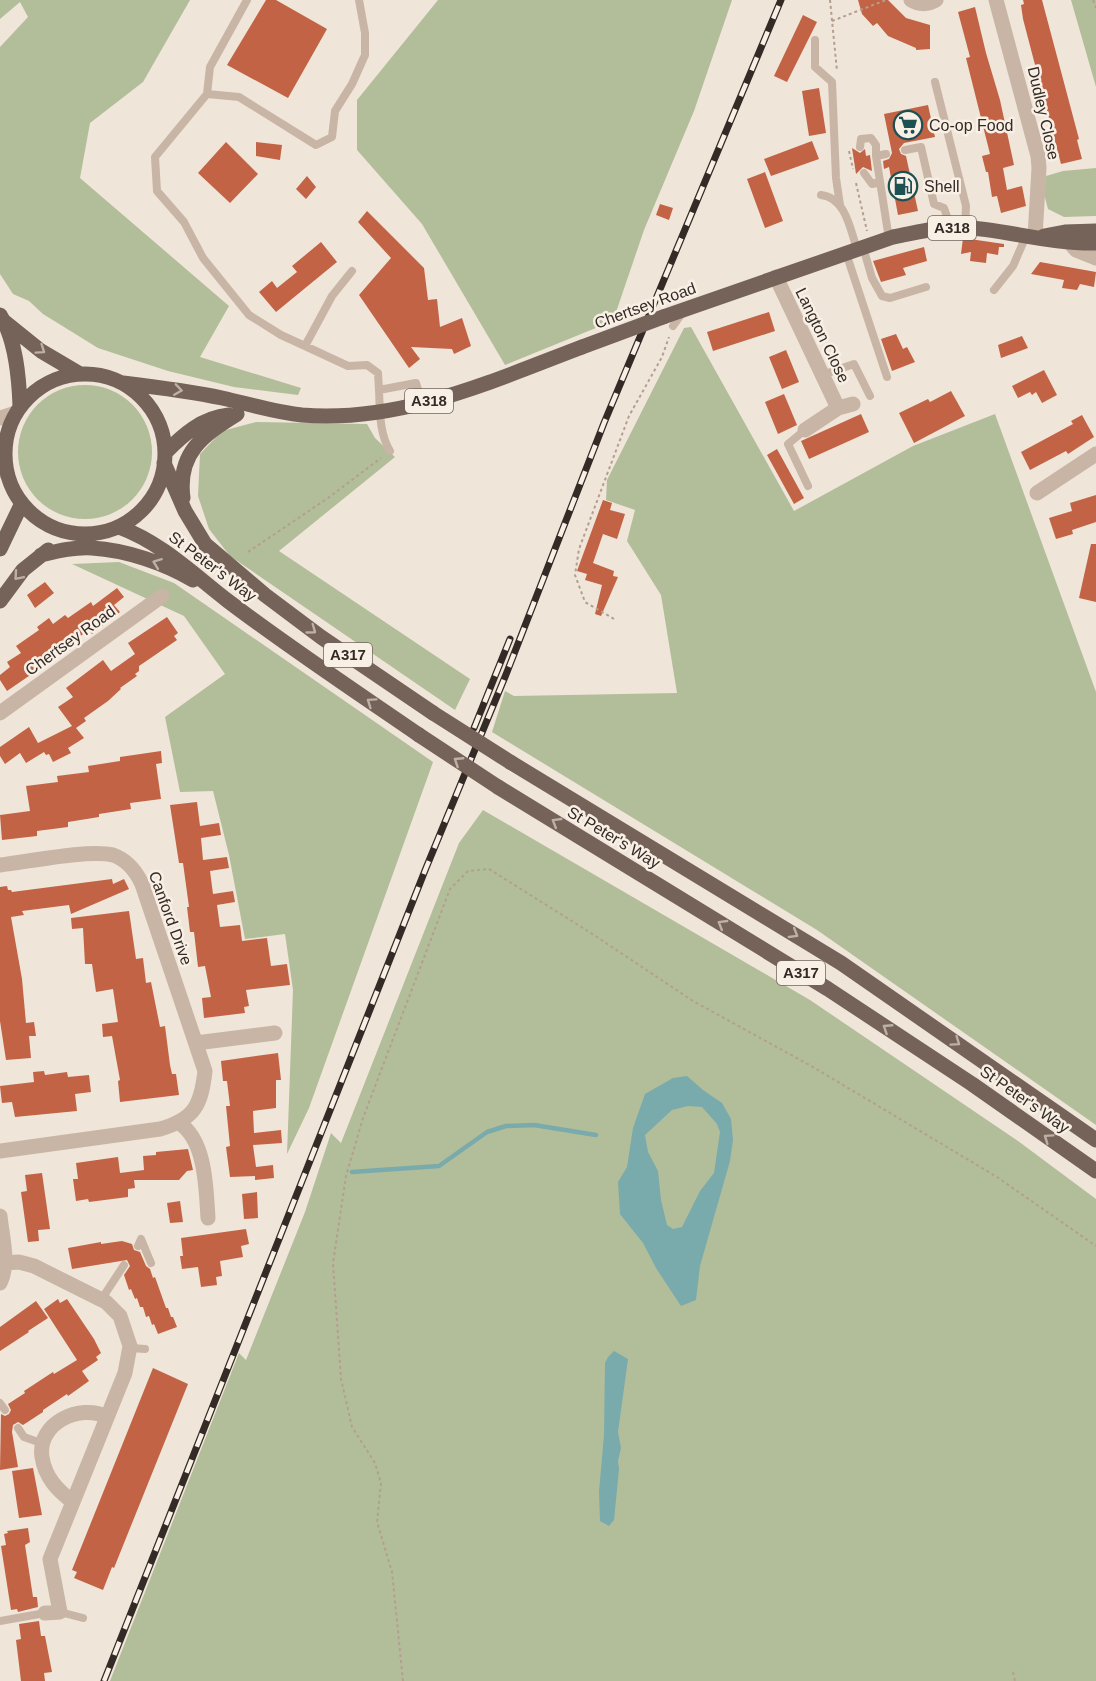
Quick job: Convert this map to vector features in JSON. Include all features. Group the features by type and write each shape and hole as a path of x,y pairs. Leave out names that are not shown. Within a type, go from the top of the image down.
{"main road":[{"name":"Chertsey Road","path":"165,458 182,436 206,420 267,411 332,416 380,412 455,395 582,347 668,322 684,310 889,239 958,228 1031,236 1071,244 1096,243"},
{"name":"Chertsey Road","path":"1031,236 1096,231"},
{"path":"2,318 41,351 80,374"},
{"path":"2,318 18,377 18,410 6,443 4,470 22,503 42,522 59,530 77,534 92,534 119,526 141,511 150,501 159,483 165,458 160,428 147,404 135,392 107,377 80,374 67,376 47,384 30,396 18,410"},
{"name":"Chertsey Road","path":"120,382 224,398 267,411"},
{"path":"185,511 182,472 187,459 209,431 237,414"},
{"name":"St Peter's Way","path":"165,458 185,511 205,544 265,596 433,713 841,963 1096,1140"},
{"path":"0,549 22,503"},
{"name":"St Peter's Way","path":"119,526 136,533 175,557 227,600 419,735 498,787 828,989 972,1084 1096,1172"},
{"path":"0,601 23,570 59,542 77,534"},
{"path":"41,555 68,549 92,548 155,561 227,600"}],"street":[{"path":"911,0 919,4 926,4 936,0"},
{"name":"Dudley Close","path":"996,0 1038,156 1039,168 1031,236"},
{"path":"1071,244 1076,250 1096,258"},
{"name":"Langton Close","path":"776,277 822,375 845,406 805,430"},
{"path":"0,418 18,410"},
{"path":"1037,493 1096,454"},
{"name":"Chertsey Road","path":"0,713 162,596"},
{"name":"Canford Drive","path":"0,866 93,853 112,855 136,871 205,1071 200,1100 191,1113 179,1123"},
{"path":"196,1043 257,1028 275,1033"},
{"path":"0,1151 160,1129 179,1123 193,1136 199,1147 208,1218"},
{"path":"191,1203 207,1200"},
{"path":"0,1216 4,1263 4,1275 0,1283"},
{"path":"4,1263 19,1262 34,1266 101,1300 120,1316 138,1349 125,1373 50,1559 52,1613"},
{"path":"73,1502 59,1492 46,1472 41,1455 45,1437 66,1416 92,1411 107,1417"}],"lane":[{"path":"247,0 210,67 207,94 155,157 157,191 184,222 203,258 249,315 280,335 348,366 367,365 378,373 384,442 390,450"},
{"path":"207,94 239,97 316,145 332,137 335,111 352,84 365,55 365,33 359,0"},
{"path":"815,40 815,67 832,82 836,178 840,205 872,278 882,296 890,298 926,287"},
{"path":"935,82 966,206 958,228"},
{"path":"860,147 861,139 871,138 876,145 889,239"},
{"path":"905,150 921,147 933,204 944,208 958,228"},
{"path":"876,156 886,154"},
{"path":"864,173 872,184 880,182"},
{"path":"821,195 830,196 840,205"},
{"path":"994,290 1013,266 1031,236"},
{"path":"859,249 887,377"},
{"path":"305,346 332,296 352,271"},
{"path":"822,375 854,364 870,396"},
{"path":"379,390 416,382 422,403"},
{"path":"805,430 788,444 808,486"},
{"path":"138,1246 141,1239 151,1263"},
{"path":"101,1300 124,1265"},
{"path":"0,1403 5,1410"},
{"path":"18,1428 24,1437 44,1444"},
{"path":"0,1621 52,1613 83,1618"}],"path":[{"path":"830,0 838,76"},
{"path":"832,21 886,0"},
{"path":"1093,0 1096,8"},
{"path":"848,143 859,249"},
{"path":"614,619 585,602 575,575 579,549 629,417 662,357 668,322"},
{"path":"248,552 328,498 390,450"},
{"path":"403,1681 392,1572 377,1522 381,1483 375,1463 352,1427 341,1379 333,1263 346,1176 363,1118 450,890 468,871 489,869 594,935 693,1002 813,1067 996,1177 1096,1246"},
{"path":"1013,1672 1015,1681"}],"green space":[{"path":"0,0 190,0 143,82 90,123 80,178 229,306 200,357 301,388 298,395 234,387 168,371 98,348 43,314 29,301 13,294 0,274 0,47 28,17 20,2 0,19"},
{"path":"438,0 732,0 694,111 644,230 613,321 505,365 422,224 357,150 357,100"},
{"path":"1071,0 1096,0 1096,87"},
{"path":"1096,168 1096,216 1064,217 1048,209 1044,194 1046,176 1063,171"},
{"path":"691,327 794,511 913,446 995,414 1096,692 1096,1125 817,930 492,732 505,691 514,696 677,693 661,595 627,541 635,510 606,500 607,480 684,328"},
{"path":"85,385 111,390 132,405 147,426 152,452 147,478 132,499 111,514 85,519 59,514 38,499 23,478 18,452 23,426 38,405 59,390"},
{"path":"256,422 367,424 375,438 395,457 279,551 470,679 455,710 230,556 209,529 198,496 200,454 222,431"},
{"path":"119,562 174,583 433,762 309,1108 287,1154 293,990 285,934 245,939 229,855 213,791 180,792 165,717 225,674 184,616 72,564"},
{"path":"483,810 810,1000 1018,1141 1096,1199 1096,1681 110,1681 239,1353 246,1360 305,1212 331,1133 341,1143 459,843"}],"water":[{"path":"687,1076 722,1103 731,1119 733,1140 730,1161 700,1266 696,1300 681,1306 643,1243 620,1214 618,1182 627,1167 633,1128 645,1094 673,1078","holes":["688,1106 702,1107 717,1124 720,1132 714,1173 700,1191 682,1227 673,1229 667,1225 661,1200 658,1171 648,1152 645,1135 672,1110"]},
{"path":"614,1351 628,1359 618,1432 621,1448 614,1520 609,1526 600,1521 599,1492 604,1435 605,1363"}],"building":[{"path":"266,0 276,0 327,29 288,98 227,65"},
{"path":"858,0 888,0 906,18 930,25 930,49 916,50 888,36 877,23 873,26 862,14"},
{"path":"1023,0 1042,0 1079,139 1077,140 1082,159 1061,164 1023,19 1021,5 1024,4"},
{"path":"975,7 1000,100 1014,165 1003,168 1007,190 1022,186 1026,206 1001,213 997,196 992,197 988,172 986,172 982,156 990,154 966,58 970,57 958,12"},
{"path":"803,15 817,22 787,82 774,76"},
{"path":"819,88 826,133 809,136 802,91"},
{"path":"928,105 935,137 904,143 899,149 901,154 906,156 918,211 898,215 889,167 884,169 883,161 889,159 892,153 884,114"},
{"path":"812,141 819,159 771,176 764,159"},
{"path":"226,142 258,174 230,203 198,173"},
{"path":"256,142 282,145 280,160 256,156"},
{"path":"852,148 860,153 865,149 866,156 870,155 872,171 863,167 856,174"},
{"path":"765,172 783,221 765,228 747,179"},
{"path":"307,176 316,187 306,199 296,189"},
{"path":"660,204 673,208 669,220 656,215"},
{"path":"367,211 424,268 428,300 437,299 440,327 462,318 471,346 454,354 452,349 411,347 420,359 409,368 359,295 391,258 358,222"},
{"path":"963,238 1004,244 1004,247 999,247 998,255 987,253 986,263 970,261 971,252 961,254"},
{"path":"321,242 337,262 276,312 259,292 272,281 277,288 297,272 292,266"},
{"path":"924,247 927,261 903,268 906,275 881,282 873,261"},
{"path":"1040,262 1096,272 1094,287 1080,284 1077,290 1062,288 1064,280 1031,274"},
{"path":"769,312 775,331 713,351 707,332"},
{"path":"896,334 903,349 907,347 915,362 892,371 881,339"},
{"path":"1022,336 1028,348 1001,358 998,345"},
{"path":"786,350 799,382 782,389 769,357"},
{"path":"1044,370 1057,395 1042,403 1036,392 1032,395 1030,392 1018,398 1012,386"},
{"path":"951,391 965,416 914,443 899,413 928,399 930,402"},
{"path":"784,394 797,425 778,434 765,402"},
{"path":"861,414 869,432 809,459 801,441"},
{"path":"1082,415 1094,437 1068,454 1066,451 1030,470 1021,452 1073,424 1071,421"},
{"path":"777,449 804,498 794,504 767,455"},
{"path":"1096,495 1096,522 1072,530 1073,534 1056,539 1049,518 1072,511 1070,503"},
{"path":"603,500 612,503 610,510 625,514 617,539 603,534 593,563 614,571 613,576 618,577 601,616 595,614 602,585 585,580 587,574 577,571"},
{"path":"1091,544 1096,544 1096,602 1079,598"},
{"path":"45,582 54,593 35,608 27,595"},
{"path":"117,588 124,597 114,605 120,612 92,634 89,630 56,653 58,656 7,691 0,680 0,675 10,667 7,662 21,653 16,646 39,630 37,627 49,618 53,624 65,615 68,618 91,602 93,606"},
{"path":"167,617 178,633 174,636 177,640 139,666 139,671 135,674 137,676 84,718 86,721 76,728 84,738 68,748 71,753 53,762 49,754 46,755 44,752 26,763 20,753 5,764 0,756 0,747 29,727 38,743 72,726 58,707 73,697 66,688 103,660 111,671 135,654 128,643"},
{"path":"161,751 162,763 156,764 161,799 130,803 131,809 68,822 68,827 37,831 37,836 2,840 0,815 30,811 26,786 58,782 57,776 89,772 88,766 120,761 120,757"},
{"path":"197,802 200,826 219,823 221,835 201,838 203,860 227,857 229,868 210,871 213,894 233,891 235,902 217,905 220,927 240,925 242,941 267,938 271,966 287,964 290,985 246,990 249,1006 244,1007 245,1013 204,1018 202,998 211,997 205,966 198,967 194,932 190,932 183,863 179,863 170,805"},
{"path":"112,879 113,884 124,879 129,889 71,914 69,905 22,911 24,915 11,917 22,979 26,1023 34,1022 36,1036 29,1036 31,1058 6,1060 0,1021 0,887 7,886 12,892"},
{"path":"129,911 136,959 143,958 146,983 151,982 160,1027 165,1026 170,1065 172,1074 176,1074 179,1095 120,1102 118,1081 120,1080 112,1036 103,1037 102,1024 118,1022 113,989 96,992 92,964 85,964 83,928 72,929 71,918"},
{"path":"278,1053 281,1080 276,1080 276,1108 253,1111 254,1133 281,1130 282,1143 253,1145 256,1167 273,1165 274,1178 255,1180 255,1176 230,1177 226,1147 230,1146 226,1106 230,1106 227,1081 223,1081 221,1061"},
{"path":"44,1071 45,1075 67,1072 68,1077 89,1075 91,1092 75,1094 77,1111 15,1117 12,1102 2,1103 0,1086 34,1082 33,1072"},
{"path":"188,1149 193,1170 187,1171 179,1180 134,1180 135,1188 128,1189 128,1197 89,1202 88,1199 76,1201 73,1179 78,1179 76,1163 118,1157 120,1173 144,1170 143,1156 156,1155 156,1152"},
{"path":"42,1173 50,1229 38,1230 39,1241 28,1242 21,1192 27,1191 25,1175"},
{"path":"257,1192 258,1218 244,1219 242,1194"},
{"path":"180,1201 183,1222 170,1223 167,1203"},
{"path":"246,1229 249,1244 241,1246 243,1257 220,1261 222,1276 216,1277 217,1285 201,1287 198,1267 182,1269 181,1238"},
{"path":"122,1241 132,1244 134,1250 140,1252 153,1278 155,1277 166,1308 177,1327 158,1334 149,1316 146,1317 143,1307 140,1307 137,1298 135,1299 131,1289 129,1290 124,1275 130,1266 127,1260 72,1269 68,1248"},
{"path":"58,1299 60,1303 67,1299 101,1353 96,1357 98,1360 82,1371 89,1381 23,1425 18,1422 13,1425 12,1432 18,1467 0,1470 1,1414 5,1416 9,1414 11,1410 8,1404 53,1372 54,1374 77,1360 44,1309"},
{"path":"36,1301 48,1318 0,1351 0,1327"},
{"path":"153,1368 188,1384 103,1590 74,1578 77,1572 72,1570"},
{"path":"33,1468 42,1515 19,1518 12,1471"},
{"path":"28,1528 30,1542 25,1545 33,1597 37,1597 38,1607 18,1612 17,1609 11,1610 1,1546 6,1545 4,1534 8,1533 7,1531"},
{"path":"39,1621 41,1636 45,1636 52,1672 44,1673 45,1681 21,1681 16,1640 21,1639 19,1624"}],"waterway":[{"path":"352,1172 439,1166 487,1132 506,1126 534,1125 596,1135"}],"railway":[{"path":"104,1681 426,868 507,672 604,423 781,0"},
{"path":"474,728 510,639"}],"place":[{"name":"Co-op Food","path":"908,125"},
{"name":"Shell","path":"903,186"}]}
